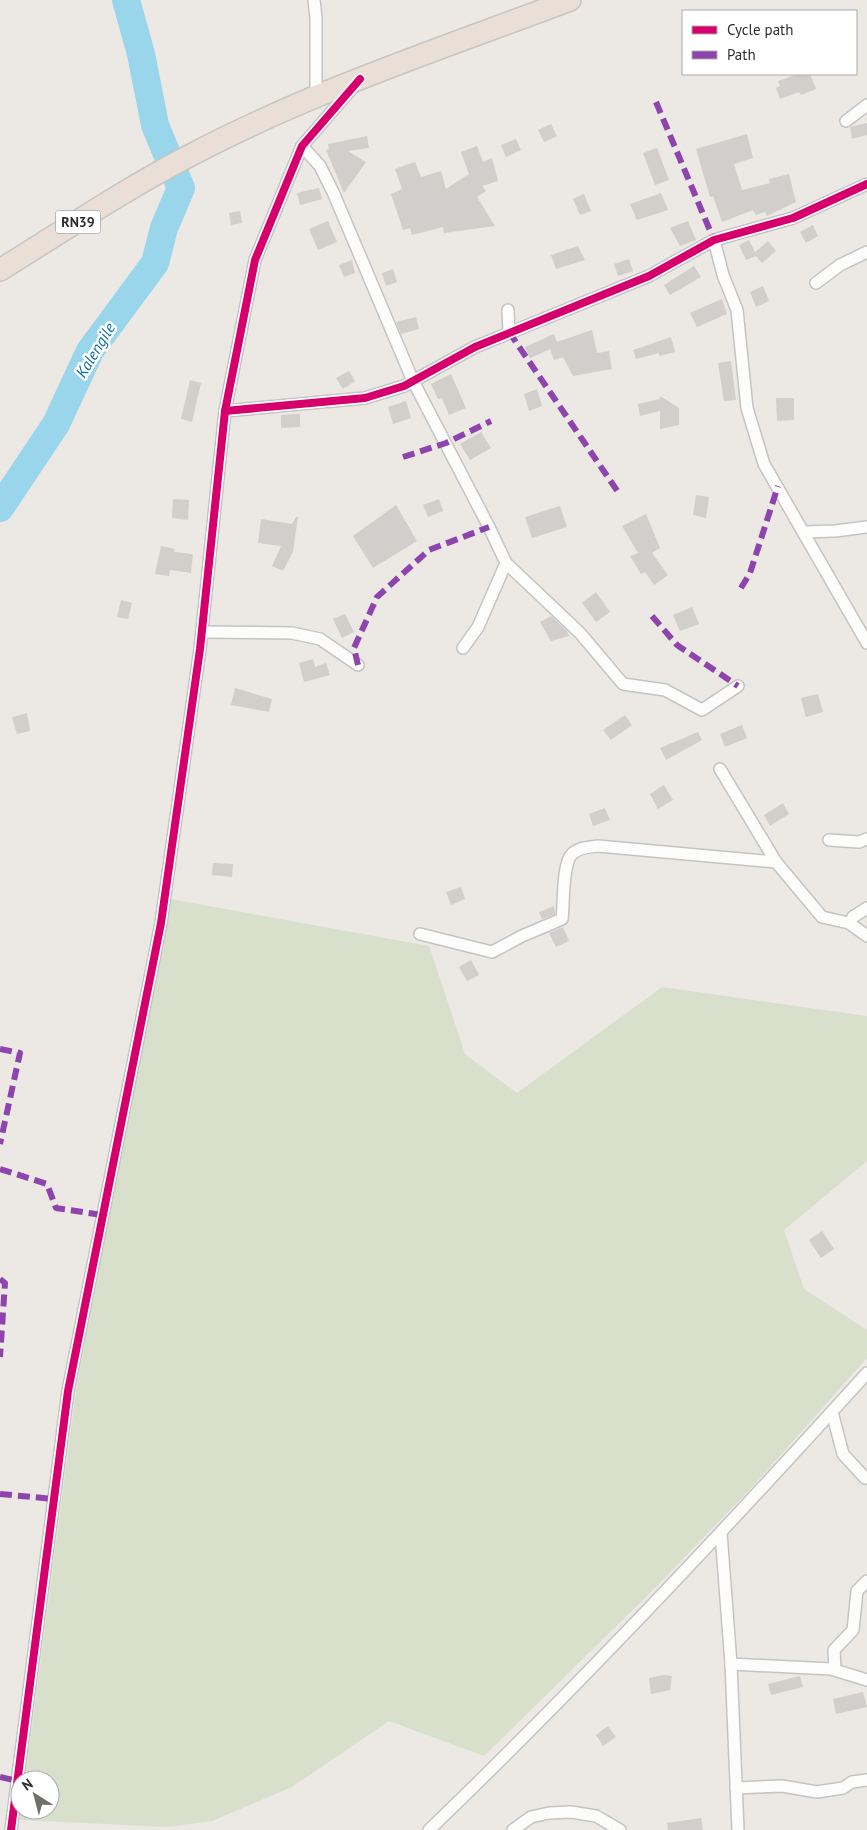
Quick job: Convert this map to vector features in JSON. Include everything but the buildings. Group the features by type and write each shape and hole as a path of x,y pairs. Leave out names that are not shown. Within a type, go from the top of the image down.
{"highway":[{"name":"RN39","path":"0,270 192,154 316,97 360,79 570,0"}],"street":[{"path":"314,0 316,18 316,97"},
{"path":"11,1830 68,1391 161,923 202,632 225,411 255,260 302,146 360,79"},
{"path":"846,122 867,105"},
{"path":"302,146 320,166 333,192 413,381 489,526 506,563 580,633 623,684 665,690 702,710 738,686"},
{"path":"225,411 365,398 404,386 475,347 649,276 714,240 793,218 867,184"},
{"path":"714,240 723,275 737,310 748,408 764,464 866,638"},
{"path":"816,283 840,265 867,252"},
{"path":"508,310 509,332"},
{"path":"803,532 835,532 867,527"},
{"path":"463,648 478,627 506,563"},
{"path":"202,632 292,633 320,639 358,665"},
{"path":"720,769 776,862 822,917 848,923 867,936"},
{"path":"829,840 859,842 867,839"},
{"path":"420,934 492,952 562,919 567,863 572,854 583,848 598,846 776,862"},
{"path":"848,923 853,917 867,908"},
{"path":"429,1830 500,1762 722,1533 867,1373"},
{"path":"832,1412 843,1454 866,1479"},
{"path":"722,1533 731,1664 738,1830"},
{"path":"835,1670 834,1650 853,1630 857,1591 867,1581"},
{"path":"731,1664 835,1670 867,1680"},
{"path":"736,1788 782,1786 817,1792 843,1788 852,1782 867,1780"},
{"path":"513,1830 531,1817 571,1812 596,1816 620,1830"}],"green space":[{"path":"170,899 429,946 465,1054 517,1093 662,987 867,1016 867,1161 784,1230 804,1289 867,1330 867,1358 753,1486 654,1589 484,1756 389,1721 292,1787 212,1821 168,1827 20,1820 60,1820 60,1770 26,1770 76,1390"}],"waterway":[{"name":"Kalengile","path":"0,508 56,424 90,351 155,263 164,228 181,188 155,125 141,54 126,0"}],"marked path":[{"path":"656,102 714,240"},
{"path":"509,332 618,492"},
{"path":"403,457 446,443 491,421"},
{"path":"741,588 750,573 778,486"},
{"path":"358,665 354,648 377,597 429,550 489,527"},
{"path":"652,616 677,645 738,686"},
{"path":"0,1049 20,1053 0,1144"},
{"path":"0,1169 47,1184 56,1208 102,1215"},
{"path":"0,1279 5,1283 0,1357"},
{"path":"0,1494 54,1499"},
{"path":"0,1777 10,1779"}],"cycle path":[{"path":"11,1830 68,1391 161,923 200,649 225,411 255,260 302,146 360,79"},
{"path":"225,411 365,398 404,386 475,347 649,276 714,240 793,218 867,184"}]}
